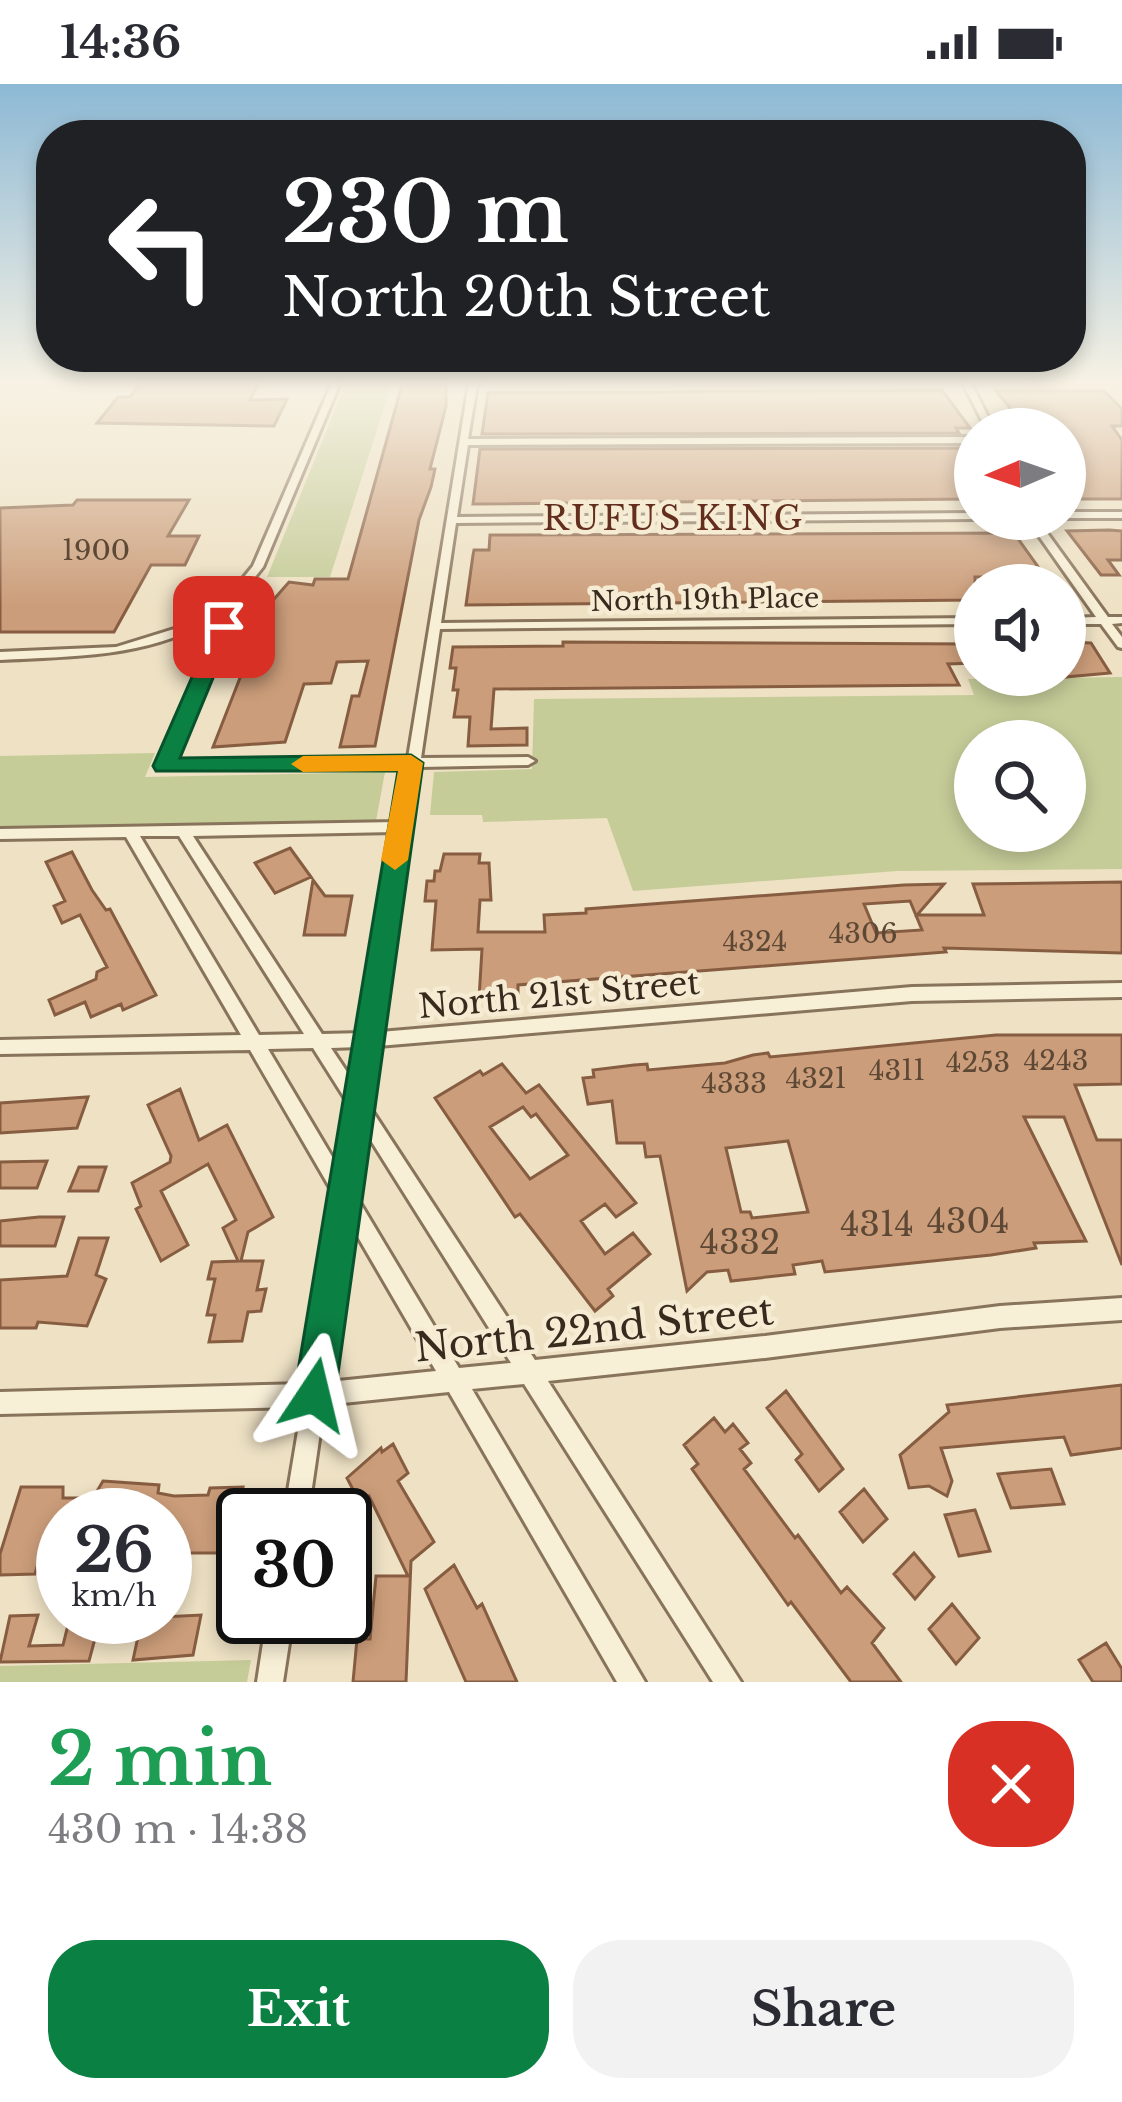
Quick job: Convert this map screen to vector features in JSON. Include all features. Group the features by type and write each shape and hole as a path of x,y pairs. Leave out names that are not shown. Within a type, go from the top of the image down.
{"street":[{"path":"0,656 105,652 172,635 214,616 241,592 259,567 305,458"},
{"path":"300,1488 400,827 462,458"},
{"path":"1086,515 1122,515"},
{"path":"452,520 954,516"},
{"path":"1047,540 1122,645"},
{"path":"214,616 224,627 165,766 528,761"},
{"path":"1086,620 1122,620"},
{"name":"North 19th Place","path":"435,626 954,621"},
{"path":"0,834 400,827"},
{"path":"182,831 728,1682"},
{"path":"131,832 450,1381 632,1682"},
{"name":"North 21st Street","path":"0,1047 367,1040 912,994 1122,990"},
{"name":"North 22nd Street","path":"0,1403 314,1395 1000,1317 1122,1309"},
{"path":"270,1682 276,1644"}],"green space":[{"path":"316,458 368,458 330,577 267,577"},
{"path":"1086,677 1122,677 1122,869 897,871 633,891 607,818 483,822 482,815 430,815 434,772 532,769 534,699 1086,696"},
{"path":"155,753 145,777 385,772 376,821 0,827 0,756"},
{"path":"251,1660 247,1682 0,1682 0,1666"}],"building":[{"path":"382,458 433,458 430,469 435,469 419,520 375,746 340,747 352,696 359,696 368,661 337,662 331,683 304,684 285,742 213,747 268,606 289,582 313,585 315,579 348,579"},
{"path":"479,458 954,458 954,499 473,504"},
{"path":"1086,458 1122,458 1122,499 1086,499"},
{"path":"77,500 189,500 168,536 199,536 185,565 151,565 114,632 0,632 0,508 73,505"},
{"path":"1086,531 1122,531 1122,560 1108,560 1119,575 1101,575 1074,540 1086,540"},
{"path":"954,533 954,540 1019,540 1036,564 954,564 954,600 466,605 474,550 489,550 490,535"},
{"path":"563,642 954,644 954,664 948,664 954,685 494,689 491,729 527,728 527,745 468,746 470,717 454,717 458,690 453,690 456,668 450,668 453,647 563,646"},
{"path":"1086,643 1091,643 1110,673 1086,675"},
{"path":"290,848 311,877 275,893 255,863"},
{"path":"72,852 92,890 110,909 156,995 123,1010 121,1004 91,1017 85,1002 55,1015 49,1000 96,979 97,972 107,967 80,915 62,923 54,906 65,901 46,862"},
{"path":"444,854 480,854 479,863 489,863 491,900 480,900 478,932 545,932 544,915 586,913 586,909 904,885 944,884 917,915 984,915 973,884 1122,882 1122,953 944,948 946,952 518,985 518,999 479,999 482,949 432,950 436,901 425,901 427,881 434,881 435,871 440,871","holes":["910,901 922,930 876,933 864,904"]},
{"path":"313,880 325,896 352,896 345,935 304,935"},
{"path":"996,1035 1122,1035 1122,1084 1075,1085 1097,1140 1122,1140 1122,1265 1064,1117 1024,1117 1086,1241 1034,1243 1036,1248 991,1255 825,1272 822,1261 793,1265 795,1274 731,1281 728,1270 707,1272 687,1291 660,1156 646,1157 644,1143 617,1143 612,1101 588,1104 583,1078 594,1077 593,1070 634,1065 647,1064 648,1070 725,1063 768,1053 770,1057","holes":["788,1141 808,1212 752,1218 750,1212 741,1212 726,1148"]},
{"path":"502,1064 526,1093 539,1085 636,1203 616,1217 605,1204 581,1221 605,1254 633,1233 650,1254 608,1289 613,1296 595,1311 520,1214 515,1217 435,1098 480,1071 483,1075","holes":["523,1107 531,1117 536,1114 568,1155 530,1179 490,1127"]},
{"path":"180,1089 199,1140 227,1125 273,1217 248,1232 241,1261 263,1261 257,1290 266,1289 261,1311 248,1312 242,1341 209,1342 215,1315 207,1315 215,1279 208,1279 212,1262 238,1261 223,1228 236,1220 208,1164 161,1191 188,1245 161,1261 136,1209 141,1206 132,1183 170,1162 171,1156 148,1105"},
{"path":"88,1097 77,1128 0,1133 0,1103"},
{"path":"47,1161 37,1188 0,1188 0,1162"},
{"path":"79,1167 106,1167 98,1191 69,1191"},
{"path":"64,1217 55,1246 0,1246 0,1221"},
{"path":"79,1238 108,1238 96,1275 106,1279 87,1326 38,1322 36,1328 0,1328 0,1280 67,1276"},
{"path":"1122,1385 1122,1448 1071,1455 1064,1437 941,1448 952,1481 947,1496 929,1486 909,1488 900,1455 949,1412 947,1405"},
{"path":"786,1391 843,1469 819,1491 796,1460 802,1454 767,1408"},
{"path":"714,1418 725,1432 733,1424 748,1443 740,1449 751,1463 744,1469 795,1538 798,1535 841,1593 847,1587 884,1628 872,1643 901,1682 851,1682 791,1602 788,1605 692,1469 698,1464 684,1445"},
{"path":"393,1444 408,1473 398,1481 434,1542 411,1561 406,1682 353,1682 357,1644 372,1644 376,1576 408,1576 372,1502 372,1488 352,1488 347,1478 381,1448 382,1452"},
{"path":"1051,1469 1064,1504 1011,1508 998,1474"},
{"path":"103,1481 159,1485 159,1488 99,1488"},
{"path":"21,1487 63,1487 36,1488 35,1574 0,1575 0,1554"},
{"path":"243,1487 216,1488 216,1553 192,1553 192,1495 208,1495 210,1488"},
{"path":"864,1489 887,1519 863,1542 840,1512"},
{"path":"975,1510 990,1551 959,1556 945,1515"},
{"path":"914,1553 934,1577 915,1599 894,1574"},
{"path":"454,1565 477,1608 482,1604 517,1682 466,1682 425,1589"},
{"path":"952,1604 979,1638 956,1664 929,1629"},
{"path":"36,1615 29,1646 94,1644 89,1661 0,1662 10,1616"},
{"path":"192,1615 201,1615 193,1655 133,1660 136,1644 192,1644"},
{"path":"1106,1643 1122,1669 1122,1682 1093,1682 1079,1660"}],"slow traffic":[{"path":"303,764 411,763 395,860"}],"district":[{"name":"RUFUS KING","path":"674,518"}],"route":[{"path":"224,627 165,766 411,763 314,1395"}]}
